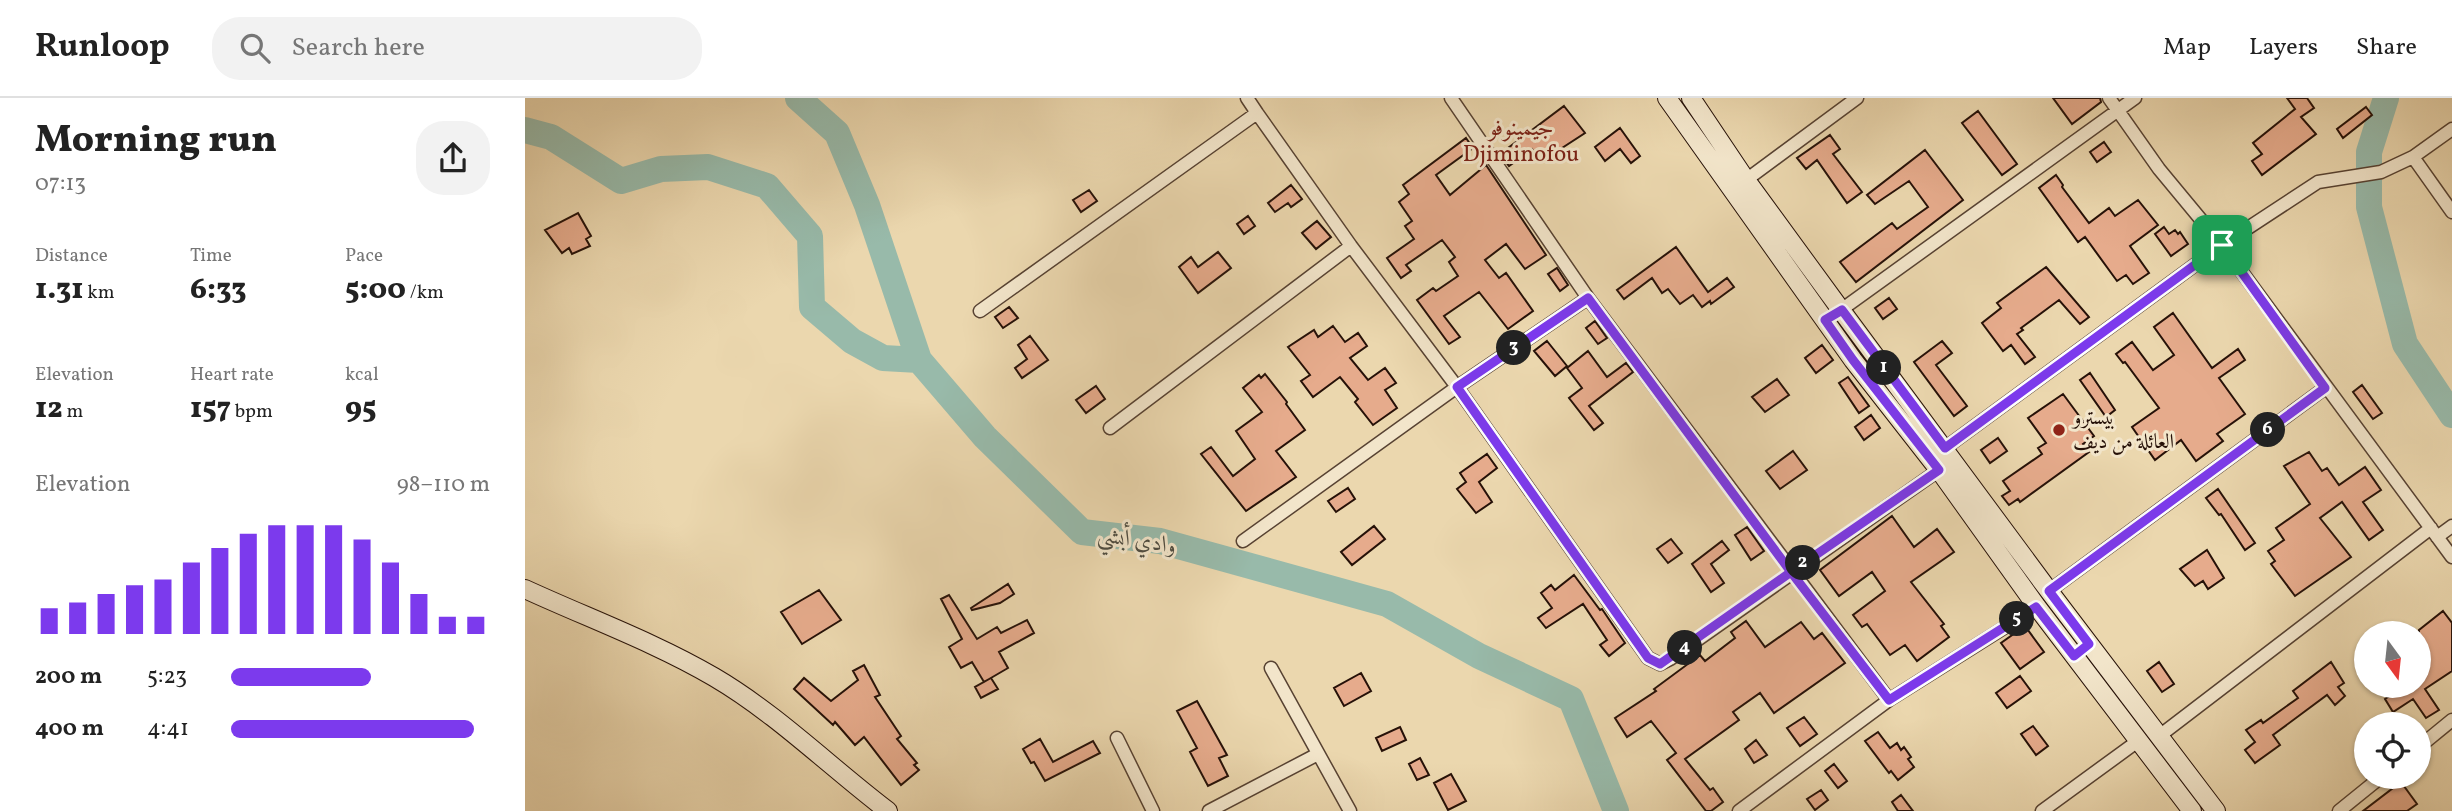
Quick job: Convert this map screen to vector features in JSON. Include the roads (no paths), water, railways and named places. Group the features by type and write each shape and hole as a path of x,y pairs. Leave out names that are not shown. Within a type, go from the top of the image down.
{"main road":[{"path":"1667,98 1853,360 1939,470 2036,607 2192,811"},
{"path":"1691,98 1746,180 2049,591 2216,811"},
{"path":"525,589 590,619 650,642 716,678 761,709 888,811"},
{"path":"2074,656 2089,644"}],"street":[{"path":"1247,98 1653,662 1660,664 1669,659 1939,470"},
{"path":"1451,98 1588,298 1889,700"},
{"path":"1746,180 1857,98"},
{"path":"2109,98 2159,169 2222,245 2452,557"},
{"path":"1825,320 2136,98"},
{"path":"980,311 1257,113"},
{"path":"1945,448 2222,245 2318,182 2381,172 2413,157 2452,129"},
{"path":"2413,157 2452,212"},
{"path":"1110,428 1351,246"},
{"path":"1243,541 1457,387 1588,298"},
{"path":"2049,591 2325,388"},
{"path":"2158,737 2434,532 2452,526"},
{"path":"1739,811 1889,700 2036,607"},
{"path":"1271,668 1350,811"},
{"path":"2431,737 2452,720"},
{"path":"1117,738 1153,811"},
{"path":"2042,811 2138,741"},
{"path":"1209,811 1318,754"},
{"path":"2339,811 2366,789"}],"waterway":[{"name":"وادي أبشي","path":"798,98 837,133 867,205 919,360 985,437 1082,532 1160,541 1387,604 1479,656 1571,699 1616,811"},
{"path":"2386,98 2369,152 2369,207 2405,344 2452,415"},
{"path":"525,130 551,137 621,181 661,169 708,167 767,186 810,236 812,307 852,341 883,358 919,360"}],"place":[{"name":"بيسترو العائلة من ديف","path":"2059,430"}],"district":[{"name":"جيمينوفو Djiminofou","path":"1521,142"}]}
